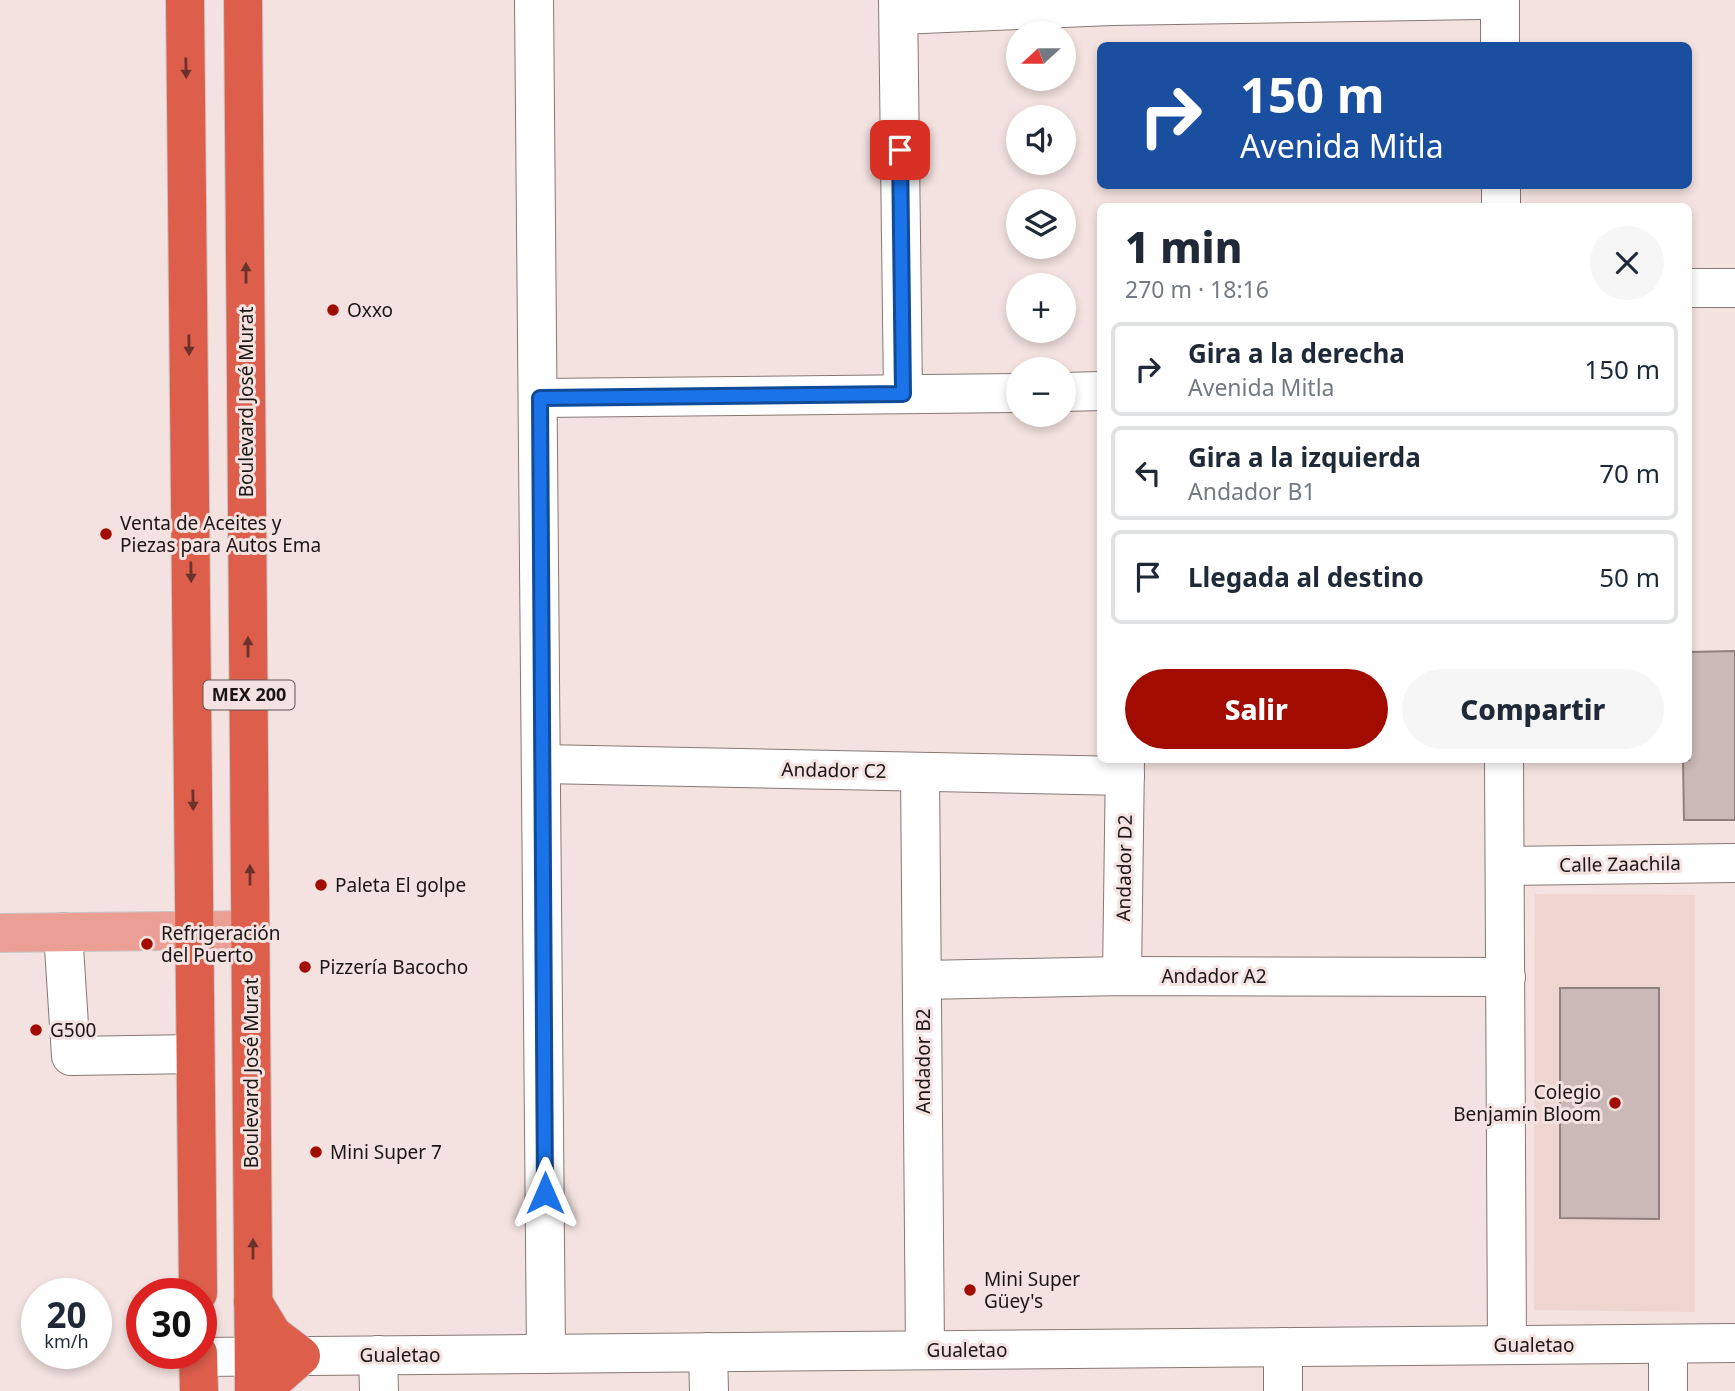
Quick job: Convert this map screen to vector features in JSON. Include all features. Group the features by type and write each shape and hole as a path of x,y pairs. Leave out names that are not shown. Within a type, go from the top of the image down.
{"highway":[{"name":"MEX 200","path":"185,0 198,1278"},
{"name":"Boulevard José Murat","path":"243,0 254,1374"},
{"path":"253,1302 273,1335 301,1356 271,1382 267,1391"}],"main road":[{"path":"0,933 250,930"}],"street":[{"path":"534,0 540,398 547,1354"},
{"path":"903,394 899,7 1479,0"},
{"path":"1500,0 1500,42"},
{"path":"1692,288 1735,288"},
{"path":"1076,392 1097,391"},
{"path":"540,398 1006,393"},
{"path":"1504,763 1507,1345"},
{"name":"Andador C2","path":"543,764 920,772 1125,768"},
{"name":"Andador D2","path":"1122,976 1125,768"},
{"name":"Andador B2","path":"920,772 925,1350"},
{"name":"Calle Zaachila","path":"1505,866 1735,863"},
{"path":"63,932 71,1056 195,1054"},
{"name":"Andador A2","path":"923,980 1122,976 1506,977"},
{"name":"Gualetao","path":"214,1369 254,1374 301,1356 379,1373 547,1354 1735,1343"},
{"path":"1668,1344 1668,1391"},
{"path":"1283,1347 1283,1391"},
{"path":"708,1352 709,1391"}],"shaded area":[{"name":"Colegio Benjamin Bloom","path":"1535,894 1695,895 1695,1312 1534,1310"}],"building":[{"path":"1735,651 1735,820 1684,820 1683,763 1692,763 1692,652"},
{"name":"Colegio Benjamin Bloom","path":"1560,988 1659,988 1659,1219 1560,1218"}],"place":[{"name":"Oxxo","path":"333,310"},
{"name":"Venta de Aceites y Piezas para Autos Ema","path":"106,534"},
{"name":"Paleta El golpe","path":"321,885"},
{"name":"Refrigeración del Puerto","path":"147,944"},
{"name":"Pizzería Bacocho","path":"305,967"},
{"name":"G500","path":"36,1030"},
{"name":"Colegio Benjamin Bloom","path":"1615,1103"},
{"name":"Mini Super 7","path":"316,1152"},
{"name":"Mini Super Güey's","path":"970,1290"}],"route":[{"path":"545,1193 540,398 903,394 900,150"}]}
